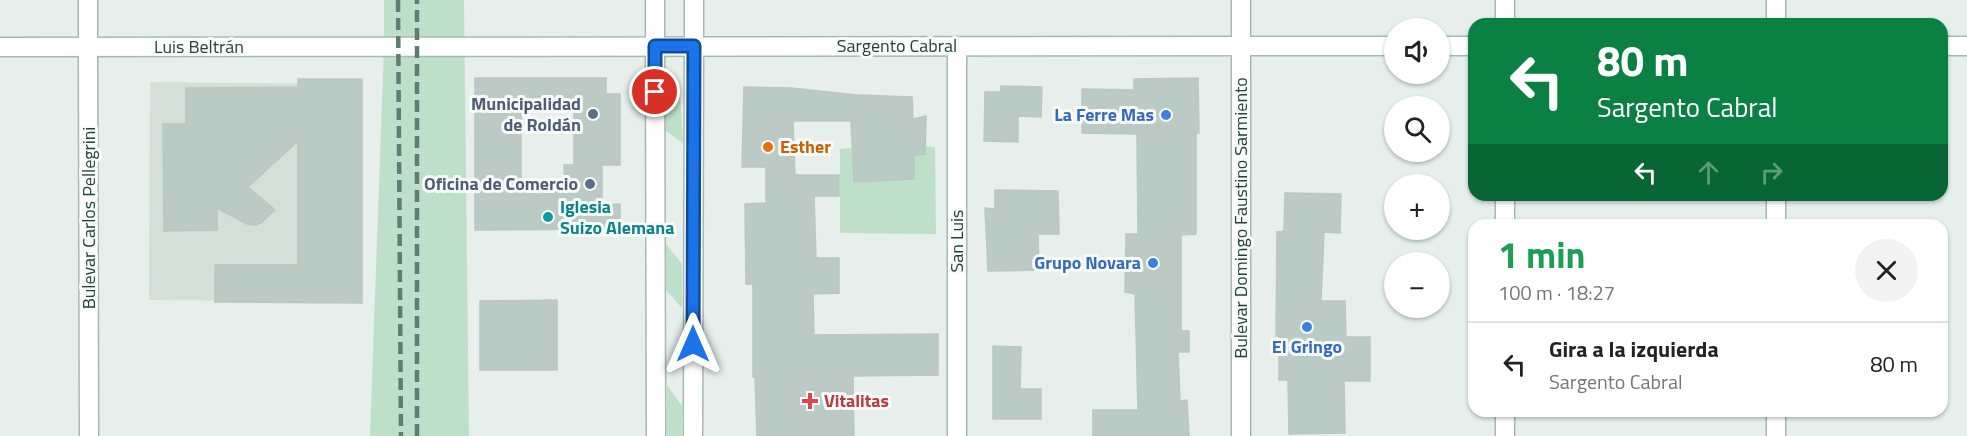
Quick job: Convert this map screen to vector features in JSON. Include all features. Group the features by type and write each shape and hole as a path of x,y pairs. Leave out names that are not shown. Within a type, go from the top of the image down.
{"street":[{"name":"Bulevar Carlos Pellegrini","path":"88,0 89,436"},
{"path":"655,0 656,436"},
{"path":"693,436 694,0"},
{"name":"Bulevar Domingo Faustino Sarmiento","path":"1241,0 1241,436"},
{"path":"1505,0 1505,18"},
{"path":"1776,0 1776,18"},
{"name":"Luis Beltrán","path":"0,47 399,46"},
{"name":"Sargento Cabral","path":"399,46 1384,46"},
{"name":"San Luis","path":"957,46 957,436"},
{"path":"1450,46 1468,46"},
{"path":"1948,46 1967,46"},
{"path":"1505,201 1505,219"},
{"path":"1776,201 1776,219"},
{"path":"1505,417 1505,436"},
{"path":"1776,417 1776,436"}],"shaded area":[{"path":"150,82 362,84 360,302 149,300"}],"green space":[{"path":"384,0 464,0 469,436 370,436"},
{"path":"675,88 680,94 683,143 664,130 665,102"},
{"path":"871,146 914,179 914,155 925,146 935,147 936,234 840,233 840,149"},
{"path":"666,244 682,264 682,308 666,290"},
{"path":"667,385 682,406 682,436 667,436"}],"building":[{"path":"475,78 606,78 606,94 620,94 620,165 602,165 602,205 620,204 620,229 475,230","holes":["574,110 574,165 564,165 565,191 521,191 521,111"]},
{"path":"1198,78 1196,234 1181,235 1181,331 1189,331 1189,352 1178,352 1180,401 1187,400 1189,436 1093,436 1093,410 1138,410 1135,294 1125,292 1126,234 1138,234 1137,134 1082,133 1082,89 1134,90 1134,79"},
{"path":"298,79 362,79 362,303 215,302 215,265 298,265 298,141 248,187 275,210 261,223 247,224 217,208 217,230 164,231 163,124 186,124 186,88 298,87"},
{"path":"1001,86 1042,87 1041,117 1018,116 1018,142 984,141 985,92 1001,92"},
{"path":"744,87 912,97 913,119 926,116 925,154 914,155 914,179 854,182 851,121 793,121 795,175 839,175 839,196 814,196 816,258 839,258 839,293 813,294 814,335 938,334 938,375 853,376 854,436 757,436 755,377 753,377 753,284 746,284 745,204 766,203 766,167 742,167"},
{"path":"995,190 1058,191 1059,234 1038,234 1039,270 988,271 985,208 995,209"},
{"path":"1285,193 1341,194 1340,233 1324,232 1321,301 1345,301 1346,337 1370,337 1370,381 1344,381 1345,433 1289,434 1288,380 1279,380 1279,336 1276,336 1277,232 1284,231"},
{"path":"557,300 557,370 480,370 480,301"},
{"path":"993,346 1021,347 1020,389 1041,389 1041,419 993,419"}],"railway":[{"path":"398,0 401,436"},
{"path":"417,0 417,436"}],"place":[{"name":"Municipalidad de Roldán","path":"593,114"},
{"name":"La Ferre Mas","path":"1166,115"},
{"name":"Esther","path":"768,147"},
{"name":"Oficina de Comercio","path":"590,184"},
{"name":"Iglesia Suizo Alemana","path":"548,217"},
{"name":"Grupo Novara","path":"1153,263"},
{"name":"El Gringo","path":"1307,327"},
{"name":"Vitalitas","path":"810,401"}],"route":[{"path":"655,92 655,46 694,46 693,344"}]}
